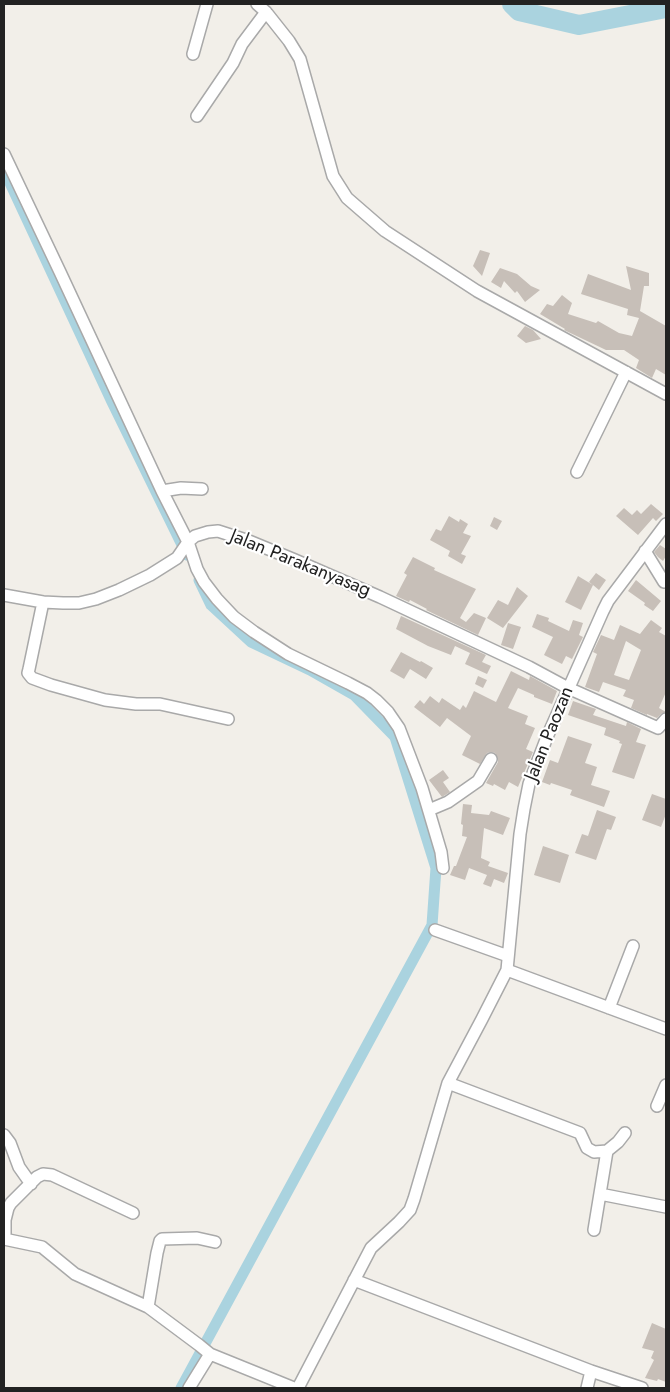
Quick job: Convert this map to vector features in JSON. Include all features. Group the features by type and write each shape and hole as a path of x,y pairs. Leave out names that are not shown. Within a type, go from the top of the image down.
{"street":[{"path":"193,54 207,4"},
{"path":"257,4 266,12 289,41 300,59 333,176 347,198 385,231 477,292 666,394"},
{"path":"197,116 233,62 242,44 266,12"},
{"path":"4,154 180,527 204,582 217,600 234,617 288,654 367,693 388,712 399,728 422,788 441,852 443,868"},
{"path":"577,472 626,372"},
{"path":"162,490 181,488 202,489"},
{"name":"Jalan Paozan","path":"507,970 520,834 529,784 568,688 608,600 666,524"},
{"name":"Jalan Parakanyasag","path":"186,544 195,536 213,531 226,533 249,541 380,597 529,667 568,688 662,731"},
{"path":"4,595 43,602 79,603 96,599 150,575 177,558 186,544"},
{"path":"645,551 664,582"},
{"path":"43,602 28,673 32,678 105,700 144,705 160,704 228,718"},
{"path":"662,731 666,719"},
{"path":"429,810 448,802 478,781 491,759"},
{"path":"434,930 508,956"},
{"path":"609,1008 633,946"},
{"path":"298,1388 371,1248 410,1210 448,1083 507,970 666,1029"},
{"path":"448,1083 580,1133 587,1148 594,1152 606,1151 618,1142 625,1133"},
{"path":"657,1106 666,1085"},
{"path":"4,1135 31,1184"},
{"path":"594,1230 606,1151"},
{"path":"133,1213 52,1175 43,1174 8,1208 5,1220 5,1239 42,1247 75,1274 148,1307 205,1350 294,1388"},
{"path":"600,1194 666,1207"},
{"path":"148,1307 157,1253 162,1239 198,1238 215,1242"},
{"path":"354,1280 591,1372 642,1388"},
{"path":"189,1388 205,1350"},
{"path":"587,1388 591,1372"}],"building":[{"path":"480,250 490,253 482,276 473,266"},
{"path":"626,266 649,273 649,286 644,286 640,311 666,326 666,375 656,369 652,378 636,368 639,360 624,350 606,350 564,330 540,314 547,304 553,306 562,295 572,303 568,314 596,323 598,321 619,333 632,336 639,318 627,315 628,309 581,294 588,274 631,290"},
{"path":"500,268 517,274 531,286 540,290 525,302 517,291 515,293 504,281 501,288 491,282"},
{"path":"525,326 533,330 541,339 526,343 517,336"},
{"path":"651,504 663,514 656,521 653,518 638,535 616,516 624,508 632,515 637,510 641,514"},
{"path":"449,516 459,522 460,519 468,524 463,533 471,536 461,554 466,556 462,564 448,556 450,551 430,540 436,529 441,531"},
{"path":"494,517 502,521 497,530 490,526"},
{"path":"660,545 666,549 666,556 663,561 654,552"},
{"path":"413,557 435,568 434,570 476,589 460,618 466,622 474,613 486,618 478,635 426,610 410,600 409,602 396,596 407,575 404,573"},
{"path":"596,573 606,580 599,590 589,582"},
{"path":"578,576 593,585 581,610 565,602"},
{"path":"636,580 661,601 653,611 628,591"},
{"path":"517,587 528,596 503,628 487,618 498,600 508,605"},
{"path":"537,614 549,618 548,621 569,631 573,620 583,623 579,635 583,637 572,659 566,656 562,664 544,655 553,637 532,627"},
{"path":"401,616 486,655 482,662 491,666 487,674 465,664 470,653 455,646 451,655 428,646 396,629"},
{"path":"651,620 662,628 659,632 666,636 666,692 659,708 666,712 657,718 631,708 634,700 623,696 626,690 603,682 599,692 585,687 597,654 593,652 601,635 614,640 620,625 640,634","holes":["626,641 641,650 629,680 614,675"]},
{"path":"508,623 521,627 513,649 501,645"},
{"path":"401,652 433,668 426,679 410,669 404,679 390,671"},
{"path":"511,671 529,680 530,676 557,691 552,704 518,688 508,708 528,716 525,724 535,728 526,749 533,752 518,787 509,782 505,790 494,784 493,786 486,783 498,762 495,753 487,753 480,764 462,755 471,736 447,718 440,727 414,707 420,700 424,704 430,696 439,703 442,698 460,710 463,705 466,708 474,691 496,702"},
{"path":"478,676 487,680 483,688 475,684"},
{"path":"573,701 596,709 593,715 626,726 627,722 641,729 636,742 646,745 634,779 612,772 622,744 619,743 620,741 604,735 606,728 568,715"},
{"path":"568,736 592,744 585,763 597,767 591,785 610,791 604,807 570,795 572,790 542,782 550,760 558,763"},
{"path":"443,770 449,778 443,782 450,792 442,797 429,780"},
{"path":"652,794 666,799 666,814 661,827 642,820"},
{"path":"463,804 472,805 471,813 489,815 491,811 510,818 503,835 484,828 481,858 490,862 488,866 508,873 504,883 494,879 491,887 483,884 487,875 469,868 465,880 450,875 454,866 456,866 467,837 462,836"},
{"path":"597,810 616,817 611,830 607,829 596,860 575,853 582,834 588,836"},
{"path":"543,846 569,855 560,883 534,875"},
{"path":"652,1323 666,1329 666,1382 645,1378 654,1360 651,1358 654,1351 642,1348"}],"waterway":[{"path":"512,4 519,11 579,25 666,8"},
{"path":"4,170 112,402 187,555"},
{"path":"181,1388 432,925 436,868 395,737 354,695 310,670 251,642 211,605 199,580"}]}
